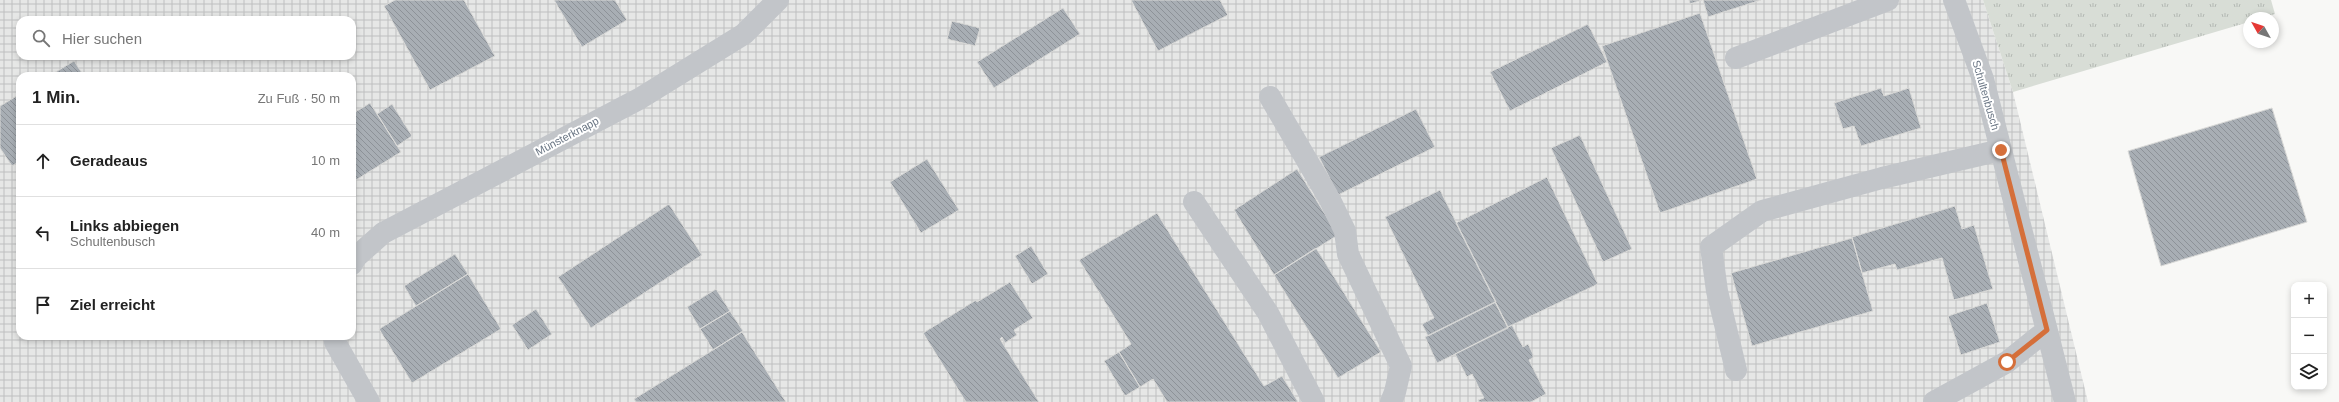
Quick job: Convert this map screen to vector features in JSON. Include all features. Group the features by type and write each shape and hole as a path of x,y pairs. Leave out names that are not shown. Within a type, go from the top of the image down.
{"street":[{"name":"Münsterknapp","path":"356,257 383,233 639,99 744,34 778,0"},
{"path":"1736,58 1888,0"},
{"name":"Schultenbusch","path":"1954,0 1983,79 2065,402"},
{"path":"1270,97 1330,200 1345,231 1348,254 1401,366 1396,392 1391,402"},
{"path":"1736,370 1717,292 1711,248 1762,211 1882,178 2001,150"},
{"path":"1194,202 1268,313 1314,402"},
{"path":"1934,402 2007,362 2047,330"},
{"path":"335,340 369,402"}],"shaded area":[{"path":"0,0 1983,0 2013,92 2088,402 0,402"}],"green space":[{"path":"1983,0 2271,0 2274,12 2243,12 2243,24 2013,92"}],"building":[{"path":"395,0 464,0 495,56 430,90 384,6"},
{"path":"554,0 615,0 627,20 582,47"},
{"path":"1131,0 1220,0 1228,15 1158,51"},
{"path":"1689,0 1702,0 1690,4"},
{"path":"1703,0 1761,0 1708,17"},
{"path":"1063,8 1080,34 994,88 977,62"},
{"path":"1700,13 1757,179 1660,213 1602,46"},
{"path":"952,21 980,28 975,46 947,39"},
{"path":"1588,24 1607,62 1510,111 1490,72"},
{"path":"74,61 81,72 56,72"},
{"path":"1881,88 1884,96 1909,88 1921,128 1861,146 1854,126 1843,129 1834,103"},
{"path":"16,96 16,164 12,166 0,148 0,106"},
{"path":"370,103 401,152 356,180 356,112"},
{"path":"392,104 412,136 397,146 377,114"},
{"path":"2272,108 2307,222 2161,266 2128,151"},
{"path":"1416,109 1435,147 1338,195 1319,157"},
{"path":"1580,135 1632,249 1603,262 1551,148"},
{"path":"927,159 959,210 921,233 890,182"},
{"path":"1297,169 1338,235 1274,275 1234,210"},
{"path":"1547,177 1598,284 1508,327 1456,223"},
{"path":"1440,190 1496,302 1428,336 1422,324 1434,318 1385,217"},
{"path":"669,204 702,255 591,328 558,277"},
{"path":"1955,206 1962,229 1974,225 1993,289 1954,300 1942,258 1897,270 1895,264 1862,273 1852,237"},
{"path":"1157,213 1264,386 1282,376 1298,402 1167,402 1153,379 1140,387 1119,352 1131,344 1079,260"},
{"path":"1852,238 1873,311 1752,346 1731,273"},
{"path":"1031,246 1048,274 1032,284 1015,256"},
{"path":"1316,248 1381,352 1338,378 1274,275"},
{"path":"455,254 468,274 416,306 404,286"},
{"path":"468,274 501,329 412,383 379,329"},
{"path":"1010,282 1033,318 1014,330 1017,335 1005,343 1002,337 1000,339 1039,402 966,402 923,333 976,300 977,302"},
{"path":"716,289 730,311 700,329 687,307"},
{"path":"1495,302 1508,328 1437,363 1425,337"},
{"path":"1987,303 2000,342 1961,355 1948,316"},
{"path":"536,309 552,334 528,350 512,325"},
{"path":"730,311 743,331 713,350 700,329"},
{"path":"1512,325 1523,347 1528,344 1533,354 1533,358 1529,360 1546,394 1531,402 1479,402 1478,400 1484,398 1472,374 1467,377 1455,354"},
{"path":"742,332 786,402 636,402 634,399"},
{"path":"1119,352 1140,387 1125,396 1104,361"}],"route":[{"path":"2001,150 2047,330 2007,362"}]}
